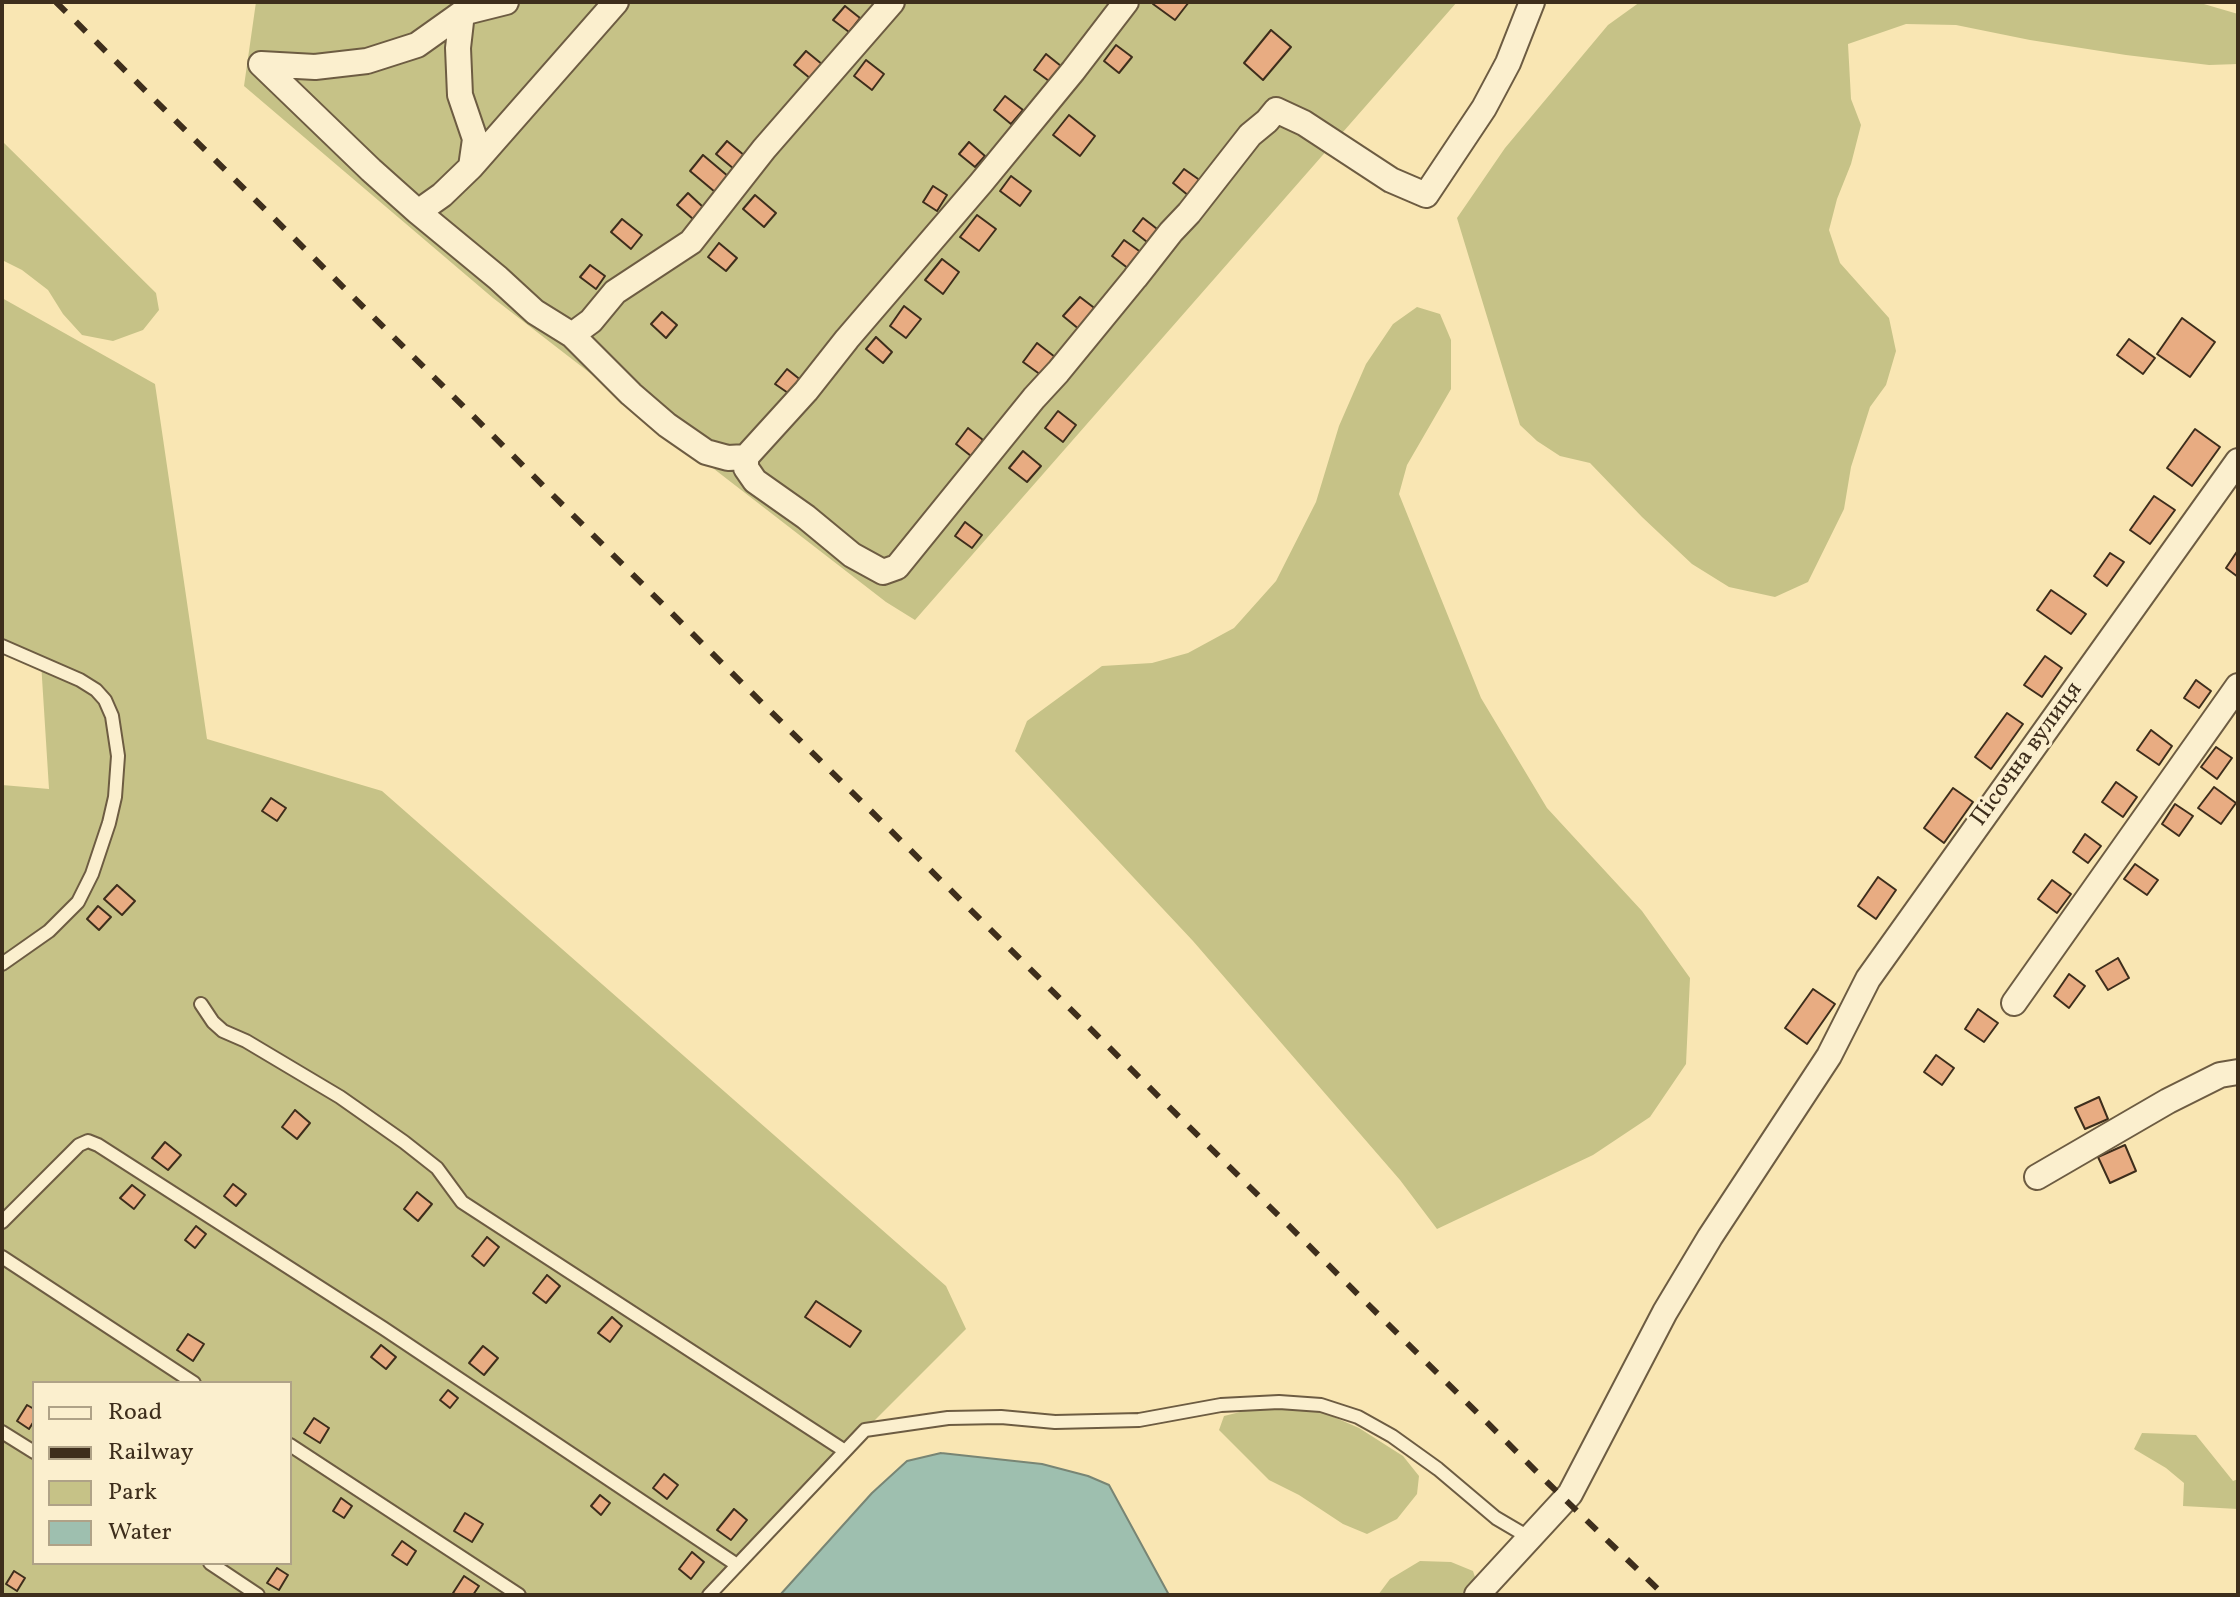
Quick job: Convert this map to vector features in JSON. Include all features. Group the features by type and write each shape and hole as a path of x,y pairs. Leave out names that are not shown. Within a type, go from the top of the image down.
{"street":[{"path":"506,2 462,13 417,45 367,61 315,67 261,64 418,212 535,312 572,335 631,394 680,434 706,452 728,458 746,457"},
{"path":"418,212 442,195 471,167 616,2"},
{"path":"572,335 591,321 615,292 691,242 764,149 892,2"},
{"path":"1126,2 981,183 806,391 746,457 746,468 755,481 852,555 883,572 897,567 1250,135 1276,110 1314,129 1391,180 1426,195 1484,108 1508,63 1532,2"},
{"path":"462,13 458,48 460,95 475,139 471,167"},
{"name":"Пісочна вулиця","path":"1477,1595 1570,1494 1619,1396 1710,1237 1829,1056 1868,979 2238,461"},
{"path":"2014,1003 2238,686"},
{"path":"2037,1177 2168,1101 2220,1075 2238,1072"}],"lane":[{"path":"2,646 96,690 105,700 112,716 118,756 115,797 109,823 92,874 78,902 49,931 2,964"},
{"path":"201,1004 223,1031 246,1041 340,1097 404,1142 437,1168 462,1202 845,1451"},
{"path":"2,1222 79,1145 88,1141 98,1145 383,1328 737,1565"},
{"path":"2,1257 191,1381"},
{"path":"709,1595 865,1430 948,1418 1001,1417 1055,1422 1139,1420 1221,1405 1279,1402 1321,1405 1358,1417 1392,1436 1438,1469 1496,1518 1530,1538"},
{"path":"2,1432 32,1451"},
{"path":"292,1446 519,1595"},
{"path":"213,1565 258,1595"}],"green space":[{"path":"256,2 1457,2 915,620 886,602 493,298 244,86"},
{"path":"1640,2 2197,2 2238,14 2238,64 2209,65 2126,55 1956,25 1906,24 1848,44 1851,99 1861,125 1829,230 1840,263 1889,318 1896,351 1886,385 1870,407 1851,467 1844,509 1808,582 1775,597 1729,587 1692,564 1590,463 1560,456 1520,425 1457,218 1505,148 1608,25"},
{"path":"2,141 156,293 159,310 143,330 113,341 82,335 63,314 48,290 22,270 2,260"},
{"path":"2,298 155,384 207,739 382,791 946,1286 966,1329 865,1430 709,1595 2,1595 2,785 49,789 41,662 2,646"},
{"path":"1417,307 1440,314 1451,340 1451,389 1407,465 1399,494 1481,698 1547,808 1642,911 1690,978 1686,1064 1650,1117 1593,1155 1437,1229 1400,1180 1193,941 1015,751 1027,721 1102,666 1152,663 1188,653 1234,628 1276,581 1316,502 1339,426 1366,364 1393,324"},
{"path":"1282,1408 1320,1411 1359,1428 1403,1456 1419,1476 1417,1494 1397,1519 1367,1534 1343,1524 1299,1495 1269,1480 1219,1430 1224,1416 1248,1410"},
{"path":"2142,1433 2196,1435 2233,1481 2238,1479 2238,1509 2183,1506 2184,1483 2134,1449"},
{"path":"1420,1561 1451,1562 1473,1571 1475,1577 1464,1595 1378,1595 1390,1579"}],"water":[{"path":"941,1453 1042,1464 1109,1485 1169,1595 780,1595 872,1493 907,1461"}],"building":[{"path":"1154,2 1189,2 1175,20"},
{"path":"845,6 860,18 849,32 833,20"},
{"path":"1271,30 1291,47 1263,80 1244,63"},
{"path":"1116,45 1132,57 1119,73 1104,61"},
{"path":"806,51 823,65 811,79 794,65"},
{"path":"1046,54 1061,66 1049,81 1034,70"},
{"path":"866,60 884,74 872,90 854,76"},
{"path":"1005,96 1023,110 1011,124 994,110"},
{"path":"1069,115 1095,136 1080,156 1053,135"},
{"path":"727,141 745,156 734,169 716,154"},
{"path":"969,142 985,156 975,167 959,154"},
{"path":"703,155 729,177 715,192 690,171"},
{"path":"1184,169 1201,181 1189,196 1173,183"},
{"path":"1011,176 1031,191 1020,206 1000,191"},
{"path":"933,186 947,195 937,211 923,202"},
{"path":"688,193 703,207 693,219 677,205"},
{"path":"755,195 776,213 764,227 743,209"},
{"path":"977,215 996,229 979,251 960,237"},
{"path":"1143,218 1161,232 1151,245 1133,231"},
{"path":"622,219 642,235 631,249 611,232"},
{"path":"1124,240 1142,253 1129,269 1112,256"},
{"path":"719,243 737,258 726,271 708,257"},
{"path":"942,259 959,272 943,294 925,280"},
{"path":"590,265 605,276 596,289 580,277"},
{"path":"1080,297 1097,310 1080,330 1063,316"},
{"path":"904,306 921,319 906,338 890,326"},
{"path":"662,312 677,325 666,338 651,324"},
{"path":"2182,318 2215,342 2190,377 2157,354"},
{"path":"876,337 892,352 883,363 866,349"},
{"path":"2129,339 2155,358 2143,374 2117,355"},
{"path":"1037,343 1055,357 1041,375 1023,362"},
{"path":"787,369 802,381 791,395 775,384"},
{"path":"1058,411 1076,425 1063,442 1045,428"},
{"path":"968,428 983,440 971,456 956,444"},
{"path":"2195,429 2220,447 2192,486 2167,468"},
{"path":"1023,451 1041,466 1027,482 1009,468"},
{"path":"2154,496 2175,510 2150,544 2130,530"},
{"path":"965,522 982,535 972,548 955,536"},
{"path":"2238,550 2238,577 2226,568"},
{"path":"2110,553 2124,562 2107,586 2094,576"},
{"path":"2051,590 2086,614 2071,634 2037,610"},
{"path":"2045,656 2062,668 2042,697 2024,685"},
{"path":"2196,680 2211,691 2199,708 2184,698"},
{"path":"2007,713 2023,724 1991,769 1975,757"},
{"path":"2151,730 2172,746 2159,765 2137,750"},
{"path":"2216,747 2232,758 2217,779 2201,767"},
{"path":"2116,782 2137,797 2123,817 2102,802"},
{"path":"2214,787 2236,803 2221,824 2198,808"},
{"path":"1953,788 1973,802 1944,843 1924,828"},
{"path":"271,798 286,808 277,821 262,811"},
{"path":"2175,804 2193,816 2179,836 2162,824"},
{"path":"2085,834 2101,846 2088,863 2073,852"},
{"path":"2135,864 2158,880 2147,895 2124,879"},
{"path":"1878,877 1896,890 1876,919 1858,906"},
{"path":"2052,880 2071,894 2057,913 2038,899"},
{"path":"117,885 135,901 122,915 104,899"},
{"path":"98,906 111,917 99,930 87,919"},
{"path":"2118,958 2129,978 2108,990 2096,971"},
{"path":"2069,974 2085,986 2069,1008 2054,996"},
{"path":"1813,989 1835,1004 1807,1044 1785,1028"},
{"path":"1978,1009 1998,1023 1984,1042 1965,1029"},
{"path":"1936,1055 1954,1068 1942,1085 1924,1072"},
{"path":"2099,1097 2108,1119 2085,1129 2075,1108"},
{"path":"295,1110 310,1123 297,1139 282,1127"},
{"path":"165,1142 181,1155 168,1170 152,1158"},
{"path":"2125,1145 2136,1171 2110,1183 2098,1157"},
{"path":"233,1184 246,1194 236,1206 224,1196"},
{"path":"132,1185 145,1195 134,1209 120,1198"},
{"path":"417,1192 432,1204 418,1221 404,1209"},
{"path":"196,1226 206,1234 195,1248 185,1240"},
{"path":"487,1237 499,1247 484,1266 472,1256"},
{"path":"547,1275 560,1286 546,1303 533,1293"},
{"path":"816,1301 861,1331 850,1347 805,1317"},
{"path":"612,1317 622,1326 610,1342 598,1333"},
{"path":"188,1334 204,1344 193,1361 177,1350"},
{"path":"381,1345 396,1357 386,1369 371,1357"},
{"path":"483,1346 498,1358 484,1375 469,1363"},
{"path":"448,1390 458,1398 450,1408 440,1400"},
{"path":"27,1405 32,1408 29,1429 17,1421"},
{"path":"314,1418 329,1428 320,1443 304,1433"},
{"path":"664,1474 678,1485 667,1499 653,1488"},
{"path":"600,1495 610,1503 601,1515 591,1506"},
{"path":"341,1498 352,1506 344,1518 333,1511"},
{"path":"734,1509 747,1520 731,1540 717,1530"},
{"path":"465,1513 483,1524 472,1542 454,1531"},
{"path":"402,1541 416,1551 407,1565 392,1555"},
{"path":"692,1552 704,1562 691,1579 679,1569"},
{"path":"277,1568 288,1575 279,1590 267,1583"},
{"path":"14,1571 25,1578 17,1591 6,1584"},
{"path":"464,1576 479,1586 473,1595 453,1593"}],"railway":[{"path":"56,2 1664,1595"}]}
